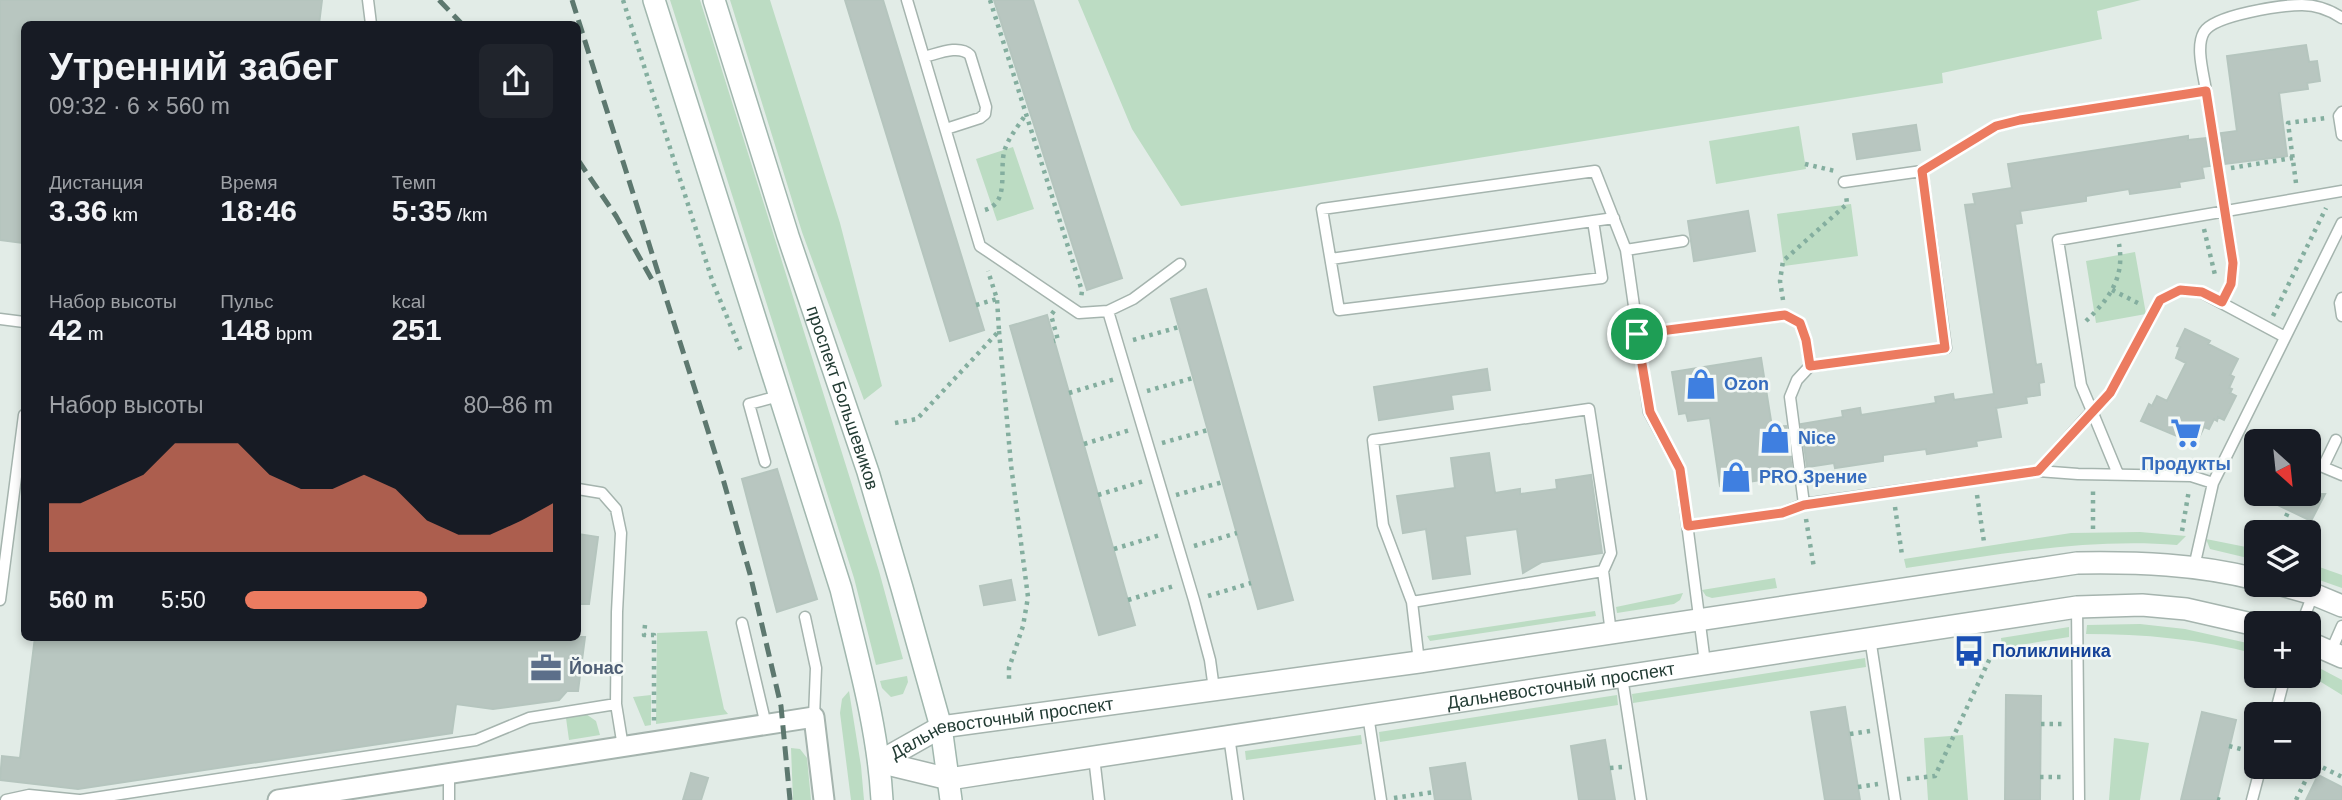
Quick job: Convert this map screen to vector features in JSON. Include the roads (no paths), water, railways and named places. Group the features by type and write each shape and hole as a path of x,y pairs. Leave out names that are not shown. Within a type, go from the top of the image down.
{"street":[{"path":"654,0 841,589 880,762 882,800"},
{"name":"проспект Большевиков","path":"714,0 788,236 872,485 941,727 950,789"},
{"name":"Дальневосточный проспект","path":"880,762 941,727 1419,662 2077,564 2140,562 2194,567 2244,577"},
{"path":"2320,597 2342,606"},
{"name":"Дальневосточный проспект","path":"880,762 950,789 1094,757 2077,607 2142,605 2175,608 2244,622"},
{"path":"278,800 814,717 824,800"}],"lane":[{"path":"368,0 371,21"},
{"path":"907,0 981,246 1079,313 1108,311 1133,299 1180,264"},
{"path":"2222,302 2231,284 2233,263 2200,48 2204,32 2219,19 2302,5 2328,9 2342,18"},
{"path":"924,57 965,50 970,55 986,107 985,114 980,118 946,129"},
{"path":"1844,182 1922,171 1996,126 2206,91"},
{"path":"2341,114 2342,135"},
{"path":"1592,221 1602,278 1339,310 1322,209 1595,171 1626,250 1650,412 1680,469 1705,663"},
{"path":"1804,505 1790,397 1797,380 1810,366 1945,348 1922,171"},
{"path":"2118,474 2081,385 2058,240 2338,191"},
{"path":"1331,259 1615,218"},
{"path":"2194,567 2213,483 2342,223"},
{"path":"1626,250 1683,242"},
{"path":"2038,471 2110,393 2160,300 2180,290 2202,292 2285,337"},
{"path":"2342,298 2342,316"},
{"path":"1108,311 1189,582 1210,660 1214,689"},
{"path":"1637,334 1785,315 1800,323 1810,366"},
{"path":"0,319 21,321"},
{"path":"765,462 749,404 779,396"},
{"path":"1419,662 1412,602 1383,525 1373,440 1589,409 1611,553 1603,571 1611,633"},
{"path":"0,600 21,438"},
{"path":"2336,440 2323,467 2342,475"},
{"path":"1688,526 1782,513 1804,505 2038,471 2191,476 2213,483"},
{"path":"581,490 602,493 616,509 621,533 616,704 623,747"},
{"path":"1412,602 1603,571"},
{"path":"2077,607 2079,800"},
{"path":"804,617 816,668 814,717"},
{"path":"742,623 766,725"},
{"path":"2337,654 2342,626"},
{"path":"1870,638 1895,800"},
{"path":"1622,677 1641,800"},
{"path":"6,800 29,795 80,800 475,740 529,718 616,704"},
{"path":"1368,715 1382,800"},
{"path":"1229,736 1238,800"},
{"path":"1094,757 1099,800"},
{"path":"449,774 449,800"},
{"path":"2252,800 2258,779"}],"railway":[{"path":"439,0 459,21"},
{"path":"572,0 579,21"},
{"path":"581,29 721,472 750,574 781,706 790,800"},
{"path":"581,164 616,216 655,285"}],"place":[{"name":"Ozon","path":"1701,384"},
{"name":"Продукты","path":"2186,433"},
{"name":"Nice","path":"1775,438"},
{"name":"PRO.Зрение","path":"1736,477"},
{"name":"Поликлиника","path":"1969,651"},
{"name":"Йонас","path":"546,668"}]}
